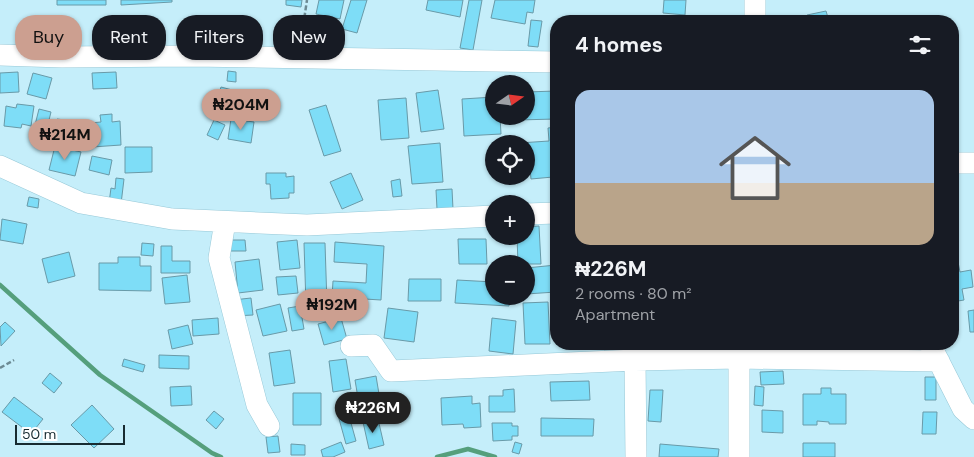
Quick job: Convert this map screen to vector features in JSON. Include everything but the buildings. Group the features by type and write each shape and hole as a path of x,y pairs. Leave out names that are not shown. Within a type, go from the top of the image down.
{"street":[{"path":"755,0 755,15"},
{"path":"0,55 273,58"},
{"path":"345,60 550,62"},
{"path":"959,163 974,163"},
{"path":"0,166 81,203 172,219 306,225 485,216"},
{"path":"535,214 550,214"},
{"path":"225,222 219,258 257,405 269,426"},
{"path":"351,346 373,345 391,372 635,360 739,351 935,352 963,409 974,419"},
{"path":"739,351 739,457"},
{"path":"635,360 636,457"}],"path":[{"path":"305,15 307,0"},
{"path":"0,368 14,360"}],"waterway":[{"path":"0,285 100,375 212,453 221,457"},
{"path":"437,457 468,449 495,457"}]}
